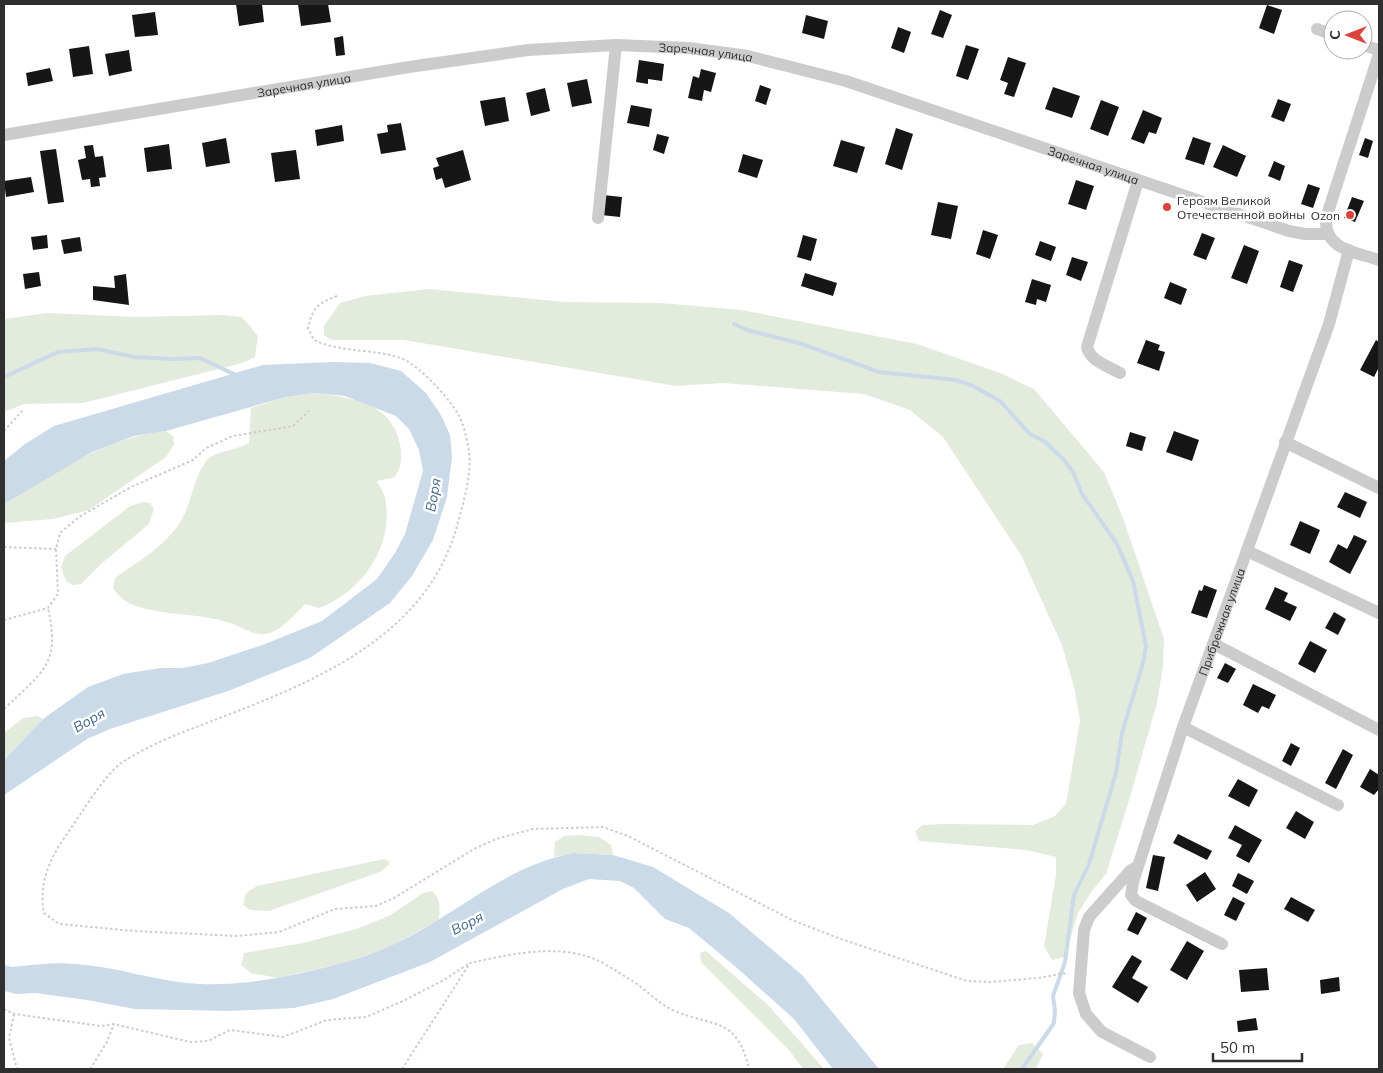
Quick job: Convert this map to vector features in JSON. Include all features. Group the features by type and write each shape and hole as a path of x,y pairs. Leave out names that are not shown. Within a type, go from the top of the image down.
{"street":[{"path":"1316,29 1323,31"},
{"path":"598,218 616,46"},
{"name":"Заречная улица","path":"4,135 410,67 528,50 616,46 689,48 727,52 773,61 846,80 1138,181 1289,230 1305,234 1327,234"},
{"path":"1379,54 1326,218 1327,234 1337,245 1379,260"},
{"path":"1120,373 1095,360 1088,353 1087,347 1138,181"},
{"name":"Прибрежная улица","path":"1222,944 1136,901 1131,894 1138,866 1183,727 1329,324 1349,250"},
{"path":"1286,442 1379,488"},
{"path":"1248,551 1379,613"},
{"path":"1214,644 1379,730"},
{"path":"1183,727 1338,805"},
{"path":"1138,866 1131,870 1089,917 1084,930 1080,993 1086,1014 1102,1032 1150,1057"}],"path":[{"path":"337,296 320,303 312,312 308,328 314,340 344,350 373,353 405,360 431,381 458,414 468,441 471,464 452,542 432,584 402,618 353,657 300,686 146,747 118,766 57,848 44,878 41,899 44,913 59,924 134,931 236,936 279,932 336,909 376,906 394,898 474,849 496,839 533,829 603,827 628,836 792,920 838,938 967,982 1038,978 1062,974 1081,968"},
{"path":"4,430 24,409"},
{"path":"4,620 48,608 58,594 56,549 60,533 79,517 148,478 193,460 206,448 233,436 292,426 309,411"},
{"path":"4,547 56,549"},
{"path":"4,709 39,674 49,660 53,644 53,631 48,608"},
{"path":"4,1009 14,1014 101,1026 114,1024 190,1042 208,1041 230,1030 283,1037 327,1020 366,1017 442,981 470,963 525,952 547,951 574,955 600,962 634,982 674,1011 723,1026 736,1035 744,1049 749,1069"},
{"path":"402,1069 470,963"},
{"path":"14,1014 9,1038 16,1069"},
{"path":"90,1069 107,1042 114,1024"}],"shaded area":[{"path":"429,289 565,302 661,303 742,310 917,344 1000,373 1034,389 1104,472 1123,518 1164,639 1163,666 1157,703 1130,797 1106,874 1078,913 1065,957 1052,960 1044,946 1056,875 1056,857 1026,850 919,841 915,831 923,825 1033,825 1055,816 1066,804 1080,720 1074,687 1062,645 1021,555 943,437 910,410 864,394 723,383 676,386 404,340 331,340 324,335 324,326 340,303 365,296"},
{"path":"47,313 136,317 223,315 242,317 258,336 255,357 242,363 83,403 24,404 4,412 4,319"},
{"path":"314,393 354,400 379,410 395,430 400,444 401,461 395,477 377,481 385,498 387,516 385,533 372,565 361,579 335,601 319,608 305,604 280,628 265,634 255,633 219,620 147,609 125,601 120,597 113,588 115,578 153,551 170,536 183,517 199,473 207,460 215,455 249,443 251,408 286,397"},
{"path":"166,431 173,436 174,445 166,457 89,510 53,519 4,523 4,504 61,469 81,458 122,441"},
{"path":"144,502 150,503 154,509 149,524 101,564 81,584 73,585 66,581 61,567 65,556 130,506"},
{"path":"37,716 43,719 4,760 4,733 23,718"},
{"path":"564,836 599,837 611,845 613,855 573,853 554,857 555,842"},
{"path":"384,859 389,861 389,865 380,872 269,911 250,910 243,905 246,893 257,886"},
{"path":"432,891 440,908 439,920 386,949 339,964 278,978 251,973 241,965 244,953 303,943 356,929 389,916 423,893"},
{"path":"706,951 769,1006 824,1069 803,1069 789,1050 701,962 700,953"},
{"path":"1032,1043 1043,1054 1036,1069 1003,1069 1019,1045"}],"water":[{"name":"Воря","path":"333,362 370,363 401,371 426,393 441,415 450,435 452,457 447,497 433,540 412,576 390,603 310,658 228,691 110,729 87,739 4,795 4,760 43,719 88,687 123,674 161,668 182,668 208,663 265,644 322,621 377,579 395,553 405,534 423,471 419,450 409,429 396,416 345,396 314,393 286,397 166,431 134,436 92,452 4,504 4,461 25,444 54,426 263,365"},
{"name":"Воря","path":"573,853 613,855 653,867 729,913 802,975 879,1069 833,1069 794,1019 737,968 689,928 665,919 634,888 620,881 589,879 563,889 430,962 333,999 294,1008 230,1011 135,1009 87,1000 35,993 16,994 4,991 4,965 12,967 68,963 107,968 184,983 200,984 252,982 321,968 364,956 390,946 426,927 502,880 536,864"}],"building":[{"path":"236,4 262,4 264,22 239,26"},
{"path":"298,4 328,4 331,22 301,26"},
{"path":"1267,5 1282,10 1274,34 1259,28"},
{"path":"940,10 952,15 943,38 931,34"},
{"path":"155,12 158,35 135,37 132,15"},
{"path":"806,15 828,21 824,39 802,33"},
{"path":"898,27 911,32 904,53 891,48"},
{"path":"343,36 345,55 336,56 334,38"},
{"path":"966,45 979,49 968,80 956,76"},
{"path":"89,46 93,74 73,77 69,49"},
{"path":"129,50 132,71 109,76 105,54"},
{"path":"1008,57 1026,63 1014,97 1004,94 1008,83 1000,80"},
{"path":"639,60 664,64 662,81 648,79 648,84 636,82"},
{"path":"50,68 53,81 28,86 26,73"},
{"path":"701,69 716,73 711,92 704,90 702,101 688,98 693,76 699,78"},
{"path":"587,79 592,103 572,107 567,83"},
{"path":"760,85 771,89 766,105 755,101"},
{"path":"1053,87 1080,96 1072,118 1045,109"},
{"path":"545,88 550,111 531,116 526,93"},
{"path":"505,97 509,121 485,126 480,101"},
{"path":"1278,99 1291,104 1284,122 1271,117"},
{"path":"1101,100 1119,107 1108,136 1090,129"},
{"path":"631,105 652,109 649,127 627,123"},
{"path":"1143,110 1162,118 1156,134 1149,132 1144,144 1131,139"},
{"path":"401,123 406,150 381,154 377,134 388,132 387,125"},
{"path":"342,125 344,141 317,146 315,130"},
{"path":"896,128 913,134 902,170 885,164"},
{"path":"657,134 669,137 664,154 653,150"},
{"path":"1193,137 1211,143 1204,165 1185,159"},
{"path":"226,138 230,163 206,167 202,143"},
{"path":"1365,138 1373,141 1368,158 1359,155"},
{"path":"841,140 865,147 857,173 833,166"},
{"path":"169,144 172,169 147,172 144,148"},
{"path":"93,145 95,157 103,156 106,177 99,178 100,186 91,187 90,179 82,180 78,160 86,158 84,146"},
{"path":"1223,145 1246,156 1237,177 1213,167"},
{"path":"56,149 64,202 48,204 40,151"},
{"path":"296,150 300,179 275,182 271,153"},
{"path":"463,150 471,180 445,188 442,178 436,180 433,168 439,166 436,158"},
{"path":"743,154 763,160 757,178 738,172"},
{"path":"1274,161 1285,166 1280,181 1268,176"},
{"path":"31,177 34,192 6,197 4,181"},
{"path":"1076,180 1094,186 1086,210 1068,204"},
{"path":"1308,184 1320,188 1313,208 1301,204"},
{"path":"603,195 622,197 620,217 601,215"},
{"path":"1352,197 1364,201 1355,222 1344,218"},
{"path":"938,202 958,206 951,239 931,235"},
{"path":"983,230 998,235 990,259 976,254"},
{"path":"1202,233 1215,238 1206,260 1193,255"},
{"path":"47,235 48,248 33,250 31,237"},
{"path":"803,235 817,239 811,261 797,257"},
{"path":"80,237 82,251 64,254 61,240"},
{"path":"1040,241 1056,247 1051,261 1035,255"},
{"path":"1244,245 1259,251 1247,284 1231,278"},
{"path":"1072,257 1088,262 1081,281 1066,275"},
{"path":"1289,260 1303,265 1293,292 1280,287"},
{"path":"39,272 41,286 25,289 23,274"},
{"path":"805,273 837,283 833,296 801,286"},
{"path":"126,274 129,305 93,300 93,286 115,288 114,276"},
{"path":"1032,279 1051,285 1046,302 1037,299 1036,305 1025,302"},
{"path":"1170,282 1187,289 1181,305 1164,298"},
{"path":"1146,340 1160,345 1158,350 1165,352 1159,371 1137,363"},
{"path":"1376,340 1379,342 1379,367 1374,377 1360,370"},
{"path":"1174,431 1199,440 1192,461 1166,452"},
{"path":"1130,432 1146,437 1142,451 1126,446"},
{"path":"1345,492 1367,502 1360,518 1337,507"},
{"path":"1300,521 1320,530 1310,554 1290,545"},
{"path":"1354,535 1367,541 1350,574 1329,562 1338,544 1347,549"},
{"path":"1204,585 1217,590 1207,618 1191,613 1199,590 1202,591"},
{"path":"1275,587 1288,593 1284,601 1297,607 1290,621 1265,609"},
{"path":"1334,612 1346,619 1338,635 1325,628"},
{"path":"1310,641 1327,650 1315,673 1298,664"},
{"path":"1225,663 1236,669 1228,683 1217,678"},
{"path":"1253,684 1276,695 1269,709 1262,706 1258,713 1243,705"},
{"path":"1291,743 1300,748 1291,766 1282,761"},
{"path":"1343,749 1353,755 1336,789 1325,783"},
{"path":"1370,769 1379,775 1379,789 1374,795 1360,787"},
{"path":"1238,779 1258,790 1249,807 1228,796"},
{"path":"1296,811 1314,822 1305,839 1286,828"},
{"path":"1235,825 1262,840 1249,863 1236,856 1242,845 1228,838"},
{"path":"1178,834 1212,851 1207,860 1173,843"},
{"path":"1153,855 1165,857 1158,891 1146,888"},
{"path":"1205,872 1216,889 1197,902 1186,885"},
{"path":"1238,873 1254,881 1247,894 1232,886"},
{"path":"1233,897 1245,903 1236,921 1224,915"},
{"path":"1291,897 1315,910 1308,922 1284,909"},
{"path":"1136,912 1147,918 1138,935 1127,930"},
{"path":"1187,941 1204,951 1187,980 1170,970"},
{"path":"1132,955 1142,961 1132,978 1148,987 1138,1003 1112,987"},
{"path":"1267,968 1269,990 1241,992 1239,970"},
{"path":"1339,977 1340,991 1321,994 1320,980"},
{"path":"1256,1018 1258,1030 1238,1032 1237,1021"}],"waterway":[{"path":"734,324 747,330 799,343 879,372 956,380 971,385 1000,401 1030,434 1044,441 1063,459 1073,472 1082,494 1117,544 1133,581 1146,646 1143,663 1122,733 1116,773 1089,864 1074,895 1065,962 1053,996 1054,1023 1022,1069"},
{"path":"4,377 58,352 97,349 134,357 200,358 236,375"}],"place":[{"name":"Героям Великой Отечественной войны","path":"1167,207"},
{"name":"Ozon","path":"1350,215"}]}
